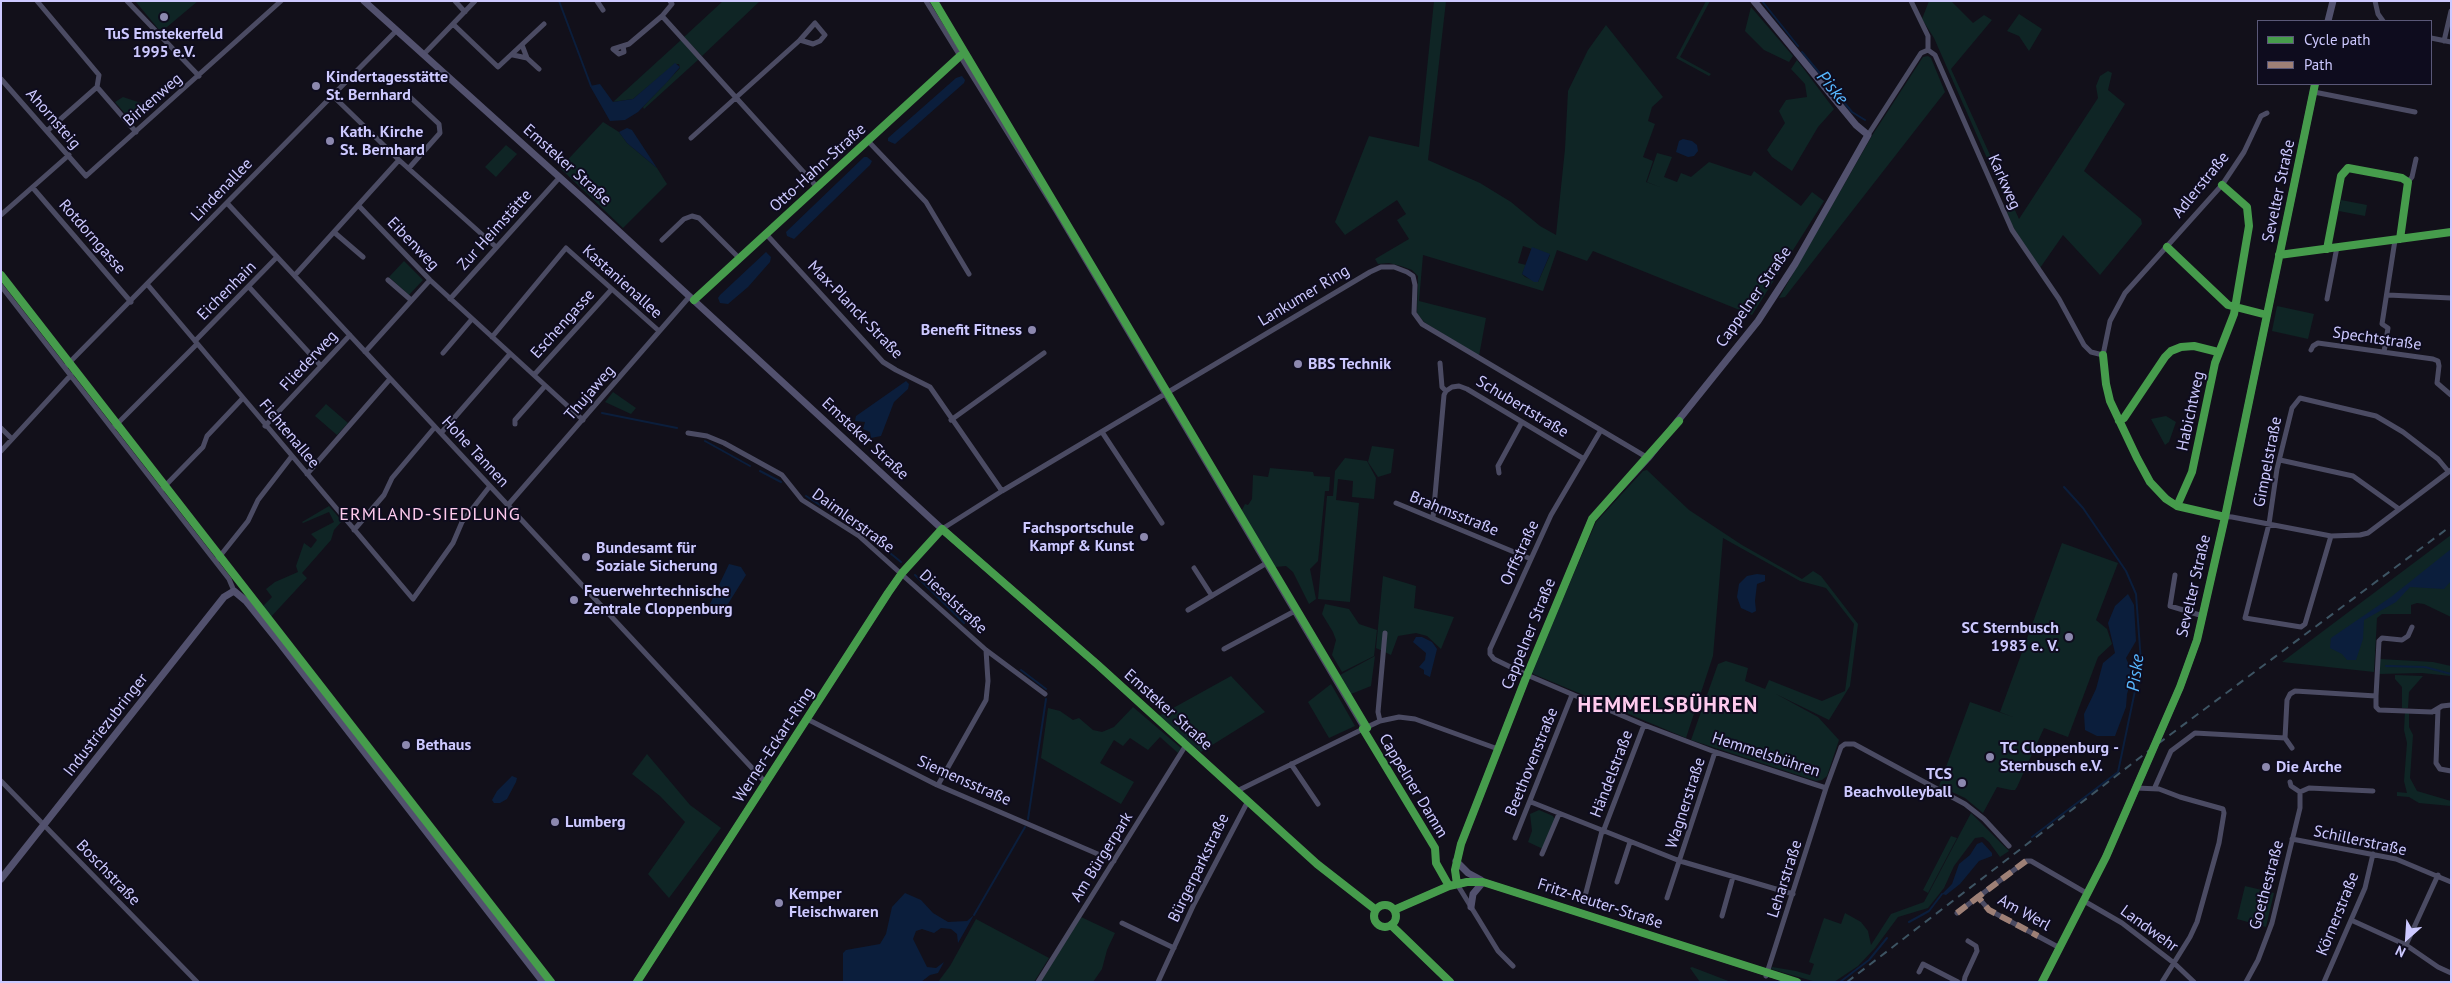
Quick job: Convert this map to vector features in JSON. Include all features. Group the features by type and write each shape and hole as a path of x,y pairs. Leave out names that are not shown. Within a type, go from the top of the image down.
{"street":[{"path":"37,1 99,75 97,87 47,131"},
{"path":"127,1 199,76"},
{"name":"Birkenweg","path":"86,176 281,1"},
{"name":"Emsteker Straße","path":"364,1 560,177 942,529 1324,870 1376,910 1375,919 1379,924 1391,925 1450,982"},
{"path":"455,1 465,12"},
{"path":"423,55 475,1"},
{"path":"597,1 603,10"},
{"name":"Cappelner Damm","path":"926,1 1164,394 1435,848 1436,863"},
{"path":"1754,1 1856,125 1868,135"},
{"name":"Karkweg","path":"1911,1 1928,36 1928,50 1935,56 2012,230 2052,288 2084,345 2091,352 2103,355"},
{"path":"2328,20 2332,1"},
{"path":"2375,1 2381,20"},
{"path":"623,46 629,44 662,16 672,2"},
{"path":"2444,41 2451,11"},
{"path":"662,16 817,187"},
{"path":"691,138 800,40 815,23 825,35 820,41 812,44 800,40"},
{"path":"453,24 498,67 544,24"},
{"name":"Lindenallee","path":"65,368 396,31"},
{"path":"2432,38 2451,42"},
{"path":"522,45 527,58 539,69"},
{"name":"Cappelner Straße","path":"1457,884 1456,861 1461,844 1527,675 1592,520 1648,458 1752,329 1776,295 1868,135 1921,53 1928,50"},
{"path":"512,55 527,58"},
{"name":"Otto-Hahn-Straße","path":"692,298 766,234 960,56"},
{"name":"Ahornsteig","path":"1,79 86,176"},
{"name":"Sevelter Straße","path":"2042,982 2088,894 2136,788 2184,676 2203,616 2315,85"},
{"path":"97,87 136,132"},
{"path":"2314,92 2415,112"},
{"path":"403,94 409,96 439,124 440,133 409,168"},
{"path":"332,95 399,160 496,247"},
{"name":"Adlerstraße","path":"2267,113 2261,116 2244,152 2222,185 2132,284 2120,301 2110,321 2103,355 2106,384 2119,422 2150,482 2166,499 2177,506 2225,517 2331,536 2368,533 2450,470"},
{"path":"868,141 926,202 969,274"},
{"path":"1,216 69,155"},
{"path":"2384,352 2388,328 2382,324 2408,182 2412,177 2416,159"},
{"path":"295,275 399,160"},
{"path":"2327,249 2344,171 2348,168 2402,178 2408,182"},
{"name":"Zur Heimstätte","path":"450,299 560,177"},
{"name":"Habichtweg","path":"2177,506 2192,472 2218,352 2235,308 2249,216 2242,201 2222,185"},
{"name":"Rotdorngasse","path":"34,188 131,302"},
{"name":"Hohe Tannen","path":"227,202 766,783"},
{"name":"Eibenweg","path":"359,206 430,280 583,420"},
{"path":"662,240 684,219 692,216 700,218 739,258"},
{"path":"2279,256 2451,232"},
{"path":"335,233 363,257"},
{"name":"Max-Planck-Straße","path":"766,234 883,362 930,387 951,420 1002,491"},
{"path":"2167,247 2220,299 2235,308 2267,315"},
{"path":"2327,299 2337,247"},
{"name":"Kastanienallee","path":"492,337 566,248 659,331"},
{"name":"Eichenhain","path":"113,428 278,257"},
{"name":"Lankumer Ring","path":"942,529 1002,491 1370,272 1386,267 1407,272 1413,276 1415,282 1414,313 1422,324 1648,458"},
{"path":"388,280 411,300"},
{"path":"365,352 430,280"},
{"name":"Fichtenallee","path":"147,284 413,599 454,543 462,522 490,486"},
{"path":"1,286 216,561 229,579 234,591 240,594 279,642 543,982"},
{"path":"249,288 321,366"},
{"name":"Eschengasse","path":"534,375 612,290"},
{"path":"2388,295 2451,298"},
{"name":"Thujaweg","path":"508,505 659,331 692,298"},
{"path":"443,353 472,319"},
{"name":"Fliederweg","path":"266,426 350,335"},
{"name":"Spechtstraße","path":"2312,350 2313,346 2318,343 2433,359 2438,361 2439,366 2437,383 2451,394"},
{"path":"2119,422 2124,418 2164,357 2171,351 2181,346 2194,346 2218,352"},
{"path":"951,420 1044,353"},
{"path":"441,433 510,354"},
{"path":"1433,518 1446,390 1442,387 1440,363"},
{"path":"1,452 71,375"},
{"path":"307,474 390,379"},
{"path":"515,424 515,420 545,386"},
{"name":"Schubertstraße","path":"1446,390 1460,386 1467,389 1584,459"},
{"path":"161,490 203,447 206,436 243,398"},
{"name":"Gimpelstraße","path":"2331,536 2305,624 2300,627 2245,618 2244,614 2269,524 2280,460 2292,408 2300,398 2376,416 2403,432 2450,470"},
{"path":"1499,472 1498,466 1522,422"},
{"path":"354,530 384,495 392,478 435,427"},
{"path":"1,428 12,439"},
{"name":"Orffstraße","path":"1527,675 1494,659 1490,654 1490,649 1551,515 1601,430"},
{"path":"1102,432 1162,523"},
{"name":"Daimlerstraße","path":"688,433 707,436 724,442 782,475 802,500 859,536 902,573"},
{"path":"216,561 248,521 258,500 292,456"},
{"path":"2280,460 2354,476 2399,509"},
{"name":"Brahmsstraße","path":"1396,503 1531,559"},
{"name":"Werner-Eckart-Ring","path":"637,982 902,573 942,529"},
{"path":"1188,610 1265,564"},
{"path":"1194,568 1212,596"},
{"name":"Dieselstraße","path":"902,573 986,650 1045,694"},
{"name":"Sevelter Straße","path":"2176,575 2170,606 2203,616"},
{"name":"Industriezubringer","path":"1,879 224,597 234,591"},
{"path":"1224,649 1293,612"},
{"path":"2412,627 2408,636 2402,640 2382,638 2379,641 2376,706 2379,710 2432,712 2442,706 2451,704"},
{"path":"1380,721 1378,712 1385,633"},
{"name":"Dieselstraße","path":"938,785 986,700 988,681 986,650"},
{"name":"Hemmelsbühren","path":"1527,675 1644,726 1715,752 1826,788 1841,747 1847,743 1852,743 1965,804 1984,819 2009,846"},
{"path":"2292,748 2285,738 2287,700 2290,694 2295,692 2376,696"},
{"name":"Beethovenstraße","path":"1515,838 1531,802 1572,695"},
{"path":"2438,710 2436,763 2440,770 2451,771"},
{"path":"1237,791 1380,721 1399,717 1415,719 1498,749"},
{"name":"Siemensstraße","path":"807,718 938,785 1114,861"},
{"name":"Händelstraße","path":"1584,900 1602,832 1644,726"},
{"path":"2155,787 2171,751 2195,733 2285,738"},
{"name":"Am Bürgerpark","path":"1038,982 1186,745"},
{"name":"Wagnerstraße","path":"1667,898 1715,752"},
{"path":"1291,764 1318,804"},
{"name":"Boschstraße","path":"1,781 197,982"},
{"path":"2290,782 2291,786 2300,792 2309,788 2373,791"},
{"path":"2136,788 2155,787 2180,797 2223,809 2224,813 2219,843 2197,922 2162,982"},
{"name":"Leharstraße","path":"1766,976 1826,788"},
{"name":"Goethestraße","path":"2246,982 2258,960 2272,923 2300,808 2300,792"},
{"name":"Bürgerparkstraße","path":"1158,982 1194,904 1248,801"},
{"path":"1531,802 1602,832 1680,860 1793,894"},
{"path":"1542,854 1559,814"},
{"name":"Schillerstraße","path":"2292,839 2396,859 2451,882"},
{"path":"1617,882 1630,842"},
{"name":"Körnerstraße","path":"2324,982 2365,888 2373,854"},
{"path":"1456,861 1468,874 1485,883 1473,894 1472,907"},
{"name":"Am Werl","path":"1957,913 2026,861 2030,861 2088,894"},
{"path":"2406,945 2438,875"},
{"path":"1722,916 1733,877"},
{"name":"Fritz-Reuter-Straße","path":"1394,910 1457,884 1485,883 1797,982"},
{"path":"1457,884 1501,955 1513,966"},
{"name":"Am Werl","path":"1978,897 1989,910 2060,948"},
{"name":"Landwehr","path":"2084,901 2122,923 2174,962 2194,982"},
{"path":"1376,910 1386,905 1394,910 1396,920 1391,925"},
{"path":"2351,920 2406,945 2438,967 2451,973"},
{"name":"Bürgerparkstraße","path":"1122,923 1174,948"},
{"path":"1964,982 1977,951 1976,946 1968,941"},
{"path":"1919,972 1923,964 1958,982"}],"green space":[{"name":"TuS Emstekerfeld 1995 e.V.","path":"135,1 198,1 161,32"},
{"path":"723,1 760,1 702,56 684,37"},
{"path":"1434,1 1446,1 1428,160 1480,183 1511,202 1540,226 1556,235 1565,149 1568,91 1588,50 1606,25 1663,97 1652,107 1648,121 1655,124 1643,157 1653,161 1646,182 1660,187 1647,182 1657,153 1672,157 1664,177 1677,182 1681,173 1691,177 1709,162 1751,176 1754,171 1801,206 1812,192 1824,201 1752,315 1593,251 1587,261 1557,250 1543,291 1423,255 1419,301 1486,318 1479,356 1424,322 1417,313 1418,276 1412,270 1389,263 1378,264 1375,259 1409,239 1397,220 1406,214 1397,200 1345,235 1335,222 1369,136 1419,147","holes":["1523,246 1550,255 1538,282 1522,274 1526,265 1518,263"]},
{"path":"1706,1 1710,1 1680,57 1711,74 1709,76 1676,58"},
{"path":"1929,1 1951,1 1973,23 1984,15 1992,20 1951,69 2019,219 2098,98 2096,86 2100,76 2108,71 2112,73 2108,90 2125,104 2084,171 2141,219 2142,224 2100,275 2063,235 2040,268 2024,245 2012,225 2007,213 2009,208 1934,38 1922,19"},
{"path":"1751,7 1793,56 1789,62 1764,50 1745,31"},
{"path":"2019,14 2042,29 2029,51 2019,36 2007,31"},
{"path":"681,40 699,59 644,109 643,107 680,68 679,64 675,64 633,99 613,102"},
{"path":"1928,56 1931,58 1945,92 1785,297 1779,298 1873,134 1923,57"},
{"path":"1797,60 1834,109 1818,127 1792,171 1772,157 1767,150 1785,123 1779,111 1786,100 1807,97 1805,84 1791,69"},
{"path":"123,97 153,107 134,124 115,102"},
{"path":"603,122 619,132 627,143 657,168 667,184 623,228 560,168"},
{"path":"506,145 517,154 496,177 485,167"},
{"path":"2341,200 2367,205 2365,216 2339,211"},
{"path":"404,261 423,280 409,295 389,277"},
{"path":"2277,306 2314,314 2308,339 2272,331"},
{"path":"613,392 636,408 631,414 605,402"},
{"path":"326,404 348,423 337,435 315,416"},
{"path":"2166,416 2176,422 2169,442 2165,445 2151,419"},
{"path":"1372,446 1394,449 1391,473 1378,477 1368,462"},
{"path":"1345,458 1367,461 1376,478 1374,499 1352,497 1353,481 1338,479 1336,500 1359,503 1350,602 1318,599 1327,496 1333,496 1335,471"},
{"path":"1270,468 1313,472 1314,476 1330,477 1329,491 1325,491 1318,561 1310,569 1316,599 1309,604 1293,572 1286,566 1275,567 1241,512 1245,504 1248,505 1252,499 1253,475 1268,477"},
{"path":"1647,470 1689,510 1742,545 1802,579 1813,571 1821,576 1858,624 1850,686 1829,720 1776,694 1818,717 1839,740 1827,776 1822,780 1816,781 1691,740 1718,664 1726,661 1748,668 1745,681 1765,689 1769,680 1822,701 1845,691 1854,624 1826,588 1800,581 1723,538 1713,656 1686,738 1531,673 1596,522 1643,471"},
{"path":"329,506 342,521 334,530 331,540 302,573 307,578 269,619 261,608 272,597 266,589 275,582 298,572 296,566 304,543 311,548 317,540 311,534 334,522 329,512 302,522"},
{"path":"2451,535 2451,617 2424,604 2417,603 2411,605 2411,614 2382,614 2377,618 2374,672 2282,662"},
{"name":"SC Sternbusch 1983 e. V.","path":"2062,543 2118,563 2096,620 2107,629 2112,644 2098,657 2068,737 2044,728 2015,790 1997,787 1983,813 1965,798 1939,786 1970,702 2013,717 2000,712"},
{"path":"1383,576 1416,586 1414,608 1454,617 1441,649 1427,636 1416,633 1398,636 1391,655 1376,648"},
{"path":"1325,604 1349,609 1359,624 1377,630 1374,656 1342,672 1332,655 1336,640 1322,614"},
{"path":"1375,656 1371,686 1351,694 1340,675"},
{"path":"2380,659 2433,662 2451,666 2451,676 2422,673 2379,674"},
{"path":"2395,675 2423,676 2409,692 2408,708 2402,708 2402,687 2395,679"},
{"path":"1231,676 1265,712 1201,752 1157,717"},
{"path":"1331,684 1355,726 1329,738 1308,702"},
{"path":"1133,707 1181,748 1178,753 1160,737 1148,750 1130,738 1123,746 1114,740 1100,763 1134,782 1121,804 1041,758 1048,708 1060,711 1073,720 1079,718 1093,730 1102,732 1114,727"},
{"path":"2405,712 2409,712 2409,727 2413,735 2410,778 2417,791 2451,801 2451,806 2419,803 2409,797 2397,796 2397,792 2407,793 2404,781 2407,743 2404,730"},
{"path":"647,754 690,805 721,828 669,898 648,874 685,822 660,796 632,774"},
{"path":"1539,810 1553,816 1555,820 1543,849 1528,842 1532,831 1530,814"},
{"path":"1971,813 2009,851 2000,857 1983,837 1975,838 1954,866 1944,888 1928,908 1898,917 1875,948 1858,966 1834,982 1816,982 1771,969 1772,967 1810,975 1814,964 1809,962 1824,918 1841,924 1845,913 1861,922 1868,931 1871,945 1891,914 1924,902"},
{"path":"1951,836 1957,838 1928,893 1923,890"},
{"path":"2245,886 2274,893 2266,927 2237,919"},
{"path":"1081,917 1115,933 1107,950 1102,969 1093,982 1040,982"},
{"path":"976,919 1049,958 1034,982 938,982 950,966"},
{"path":"1692,967 1731,982 1700,982 1690,968"}],"water":[{"path":"675,63 680,67 668,81 638,112 625,120 610,121 590,86 600,84 613,102 633,99"},
{"path":"962,76 965,80 964,83 895,144 888,141 888,138 956,78"},
{"path":"627,128 632,130 657,168 627,143 619,132"},
{"path":"1683,139 1692,141 1697,145 1698,151 1694,156 1688,157 1676,152 1679,141"},
{"path":"864,157 872,161 870,165 794,239 787,236 786,232"},
{"path":"1532,247 1550,254 1538,282 1534,282 1522,274"},
{"path":"766,252 771,257 770,262 748,287 728,304 720,303 718,298 720,295"},
{"path":"906,381 909,384 908,389 894,402 881,436 871,438 870,432 863,429 865,422 855,421 856,416"},
{"path":"2451,549 2451,581 2444,589 2410,587 2396,602 2364,620 2363,639 2356,660 2347,660 2342,654 2330,648 2331,638 2391,597"},
{"path":"729,564 741,567 746,575 723,612 714,611 710,604"},
{"path":"1765,575 1765,581 1757,584 1756,611 1752,613 1741,608 1737,597 1739,584 1747,576"},
{"path":"2128,594 2134,605 2136,641 2126,658 2133,675 2127,694 2126,707 2115,736 2097,736 2085,730 2084,714 2096,689 2103,663 2115,653 2108,623 2115,606"},
{"path":"1416,637 1422,637 1432,642 1437,649 1430,677 1424,674 1424,670 1419,667 1425,660 1426,653 1413,642"},
{"path":"512,776 517,778 507,799 500,803 494,803 492,800 497,791"},
{"path":"1982,842 1992,853 1992,856 1979,861 1960,884 1946,895 1942,894 1952,884 1959,864 1970,855 1977,844"},
{"path":"905,893 921,900 933,913 948,922 967,921 974,915 958,943 957,934 951,929 941,928 934,933 922,929 916,931 913,939 927,967 936,968 944,962 938,973 930,975 921,982 843,982 843,953 846,950 880,944 886,934 892,907"}],"waterway":[{"path":"559,1 591,86"},
{"name":"Piske","path":"1762,1 1798,46"},
{"name":"Piske","path":"1802,52 1852,112 1865,120"},
{"path":"965,57 1028,162"},
{"path":"602,413 677,428"},
{"path":"705,441 750,466"},
{"path":"760,471 781,482"},
{"name":"Piske","path":"2032,837 2118,772 2141,662 2136,594 2126,571 2083,508 2064,487"},
{"path":"806,496 820,505"},
{"path":"830,511 836,514"},
{"path":"845,519 857,526 901,562"},
{"path":"915,575 964,623"},
{"path":"2386,666 2425,667 2451,674"},
{"path":"1021,670 1046,689"},
{"path":"1028,819 1046,699"},
{"path":"974,915 1025,827"},
{"path":"1909,922 1929,911 1942,894"},
{"path":"1840,982 1869,960 1887,938"}],"railway":[{"path":"1847,982 2159,743 2451,526"}],"marked path":[{"path":"2026,861 1978,897 1989,910 2038,936"},
{"path":"1957,913 1978,897"}],"cycle path":[{"path":"934,1 1367,728 1363,729 1435,848 1436,863 1449,886"},
{"path":"694,300 960,56"},
{"path":"2042,982 2106,857 2180,687 2197,640 2225,517 2315,85"},
{"path":"2327,249 2341,176 2348,168 2402,178 2408,182 2400,239"},
{"path":"2177,506 2192,472 2215,363 2234,314 2249,226 2247,207 2222,185"},
{"path":"2279,255 2451,232"},
{"path":"2167,247 2228,305 2267,315"},
{"path":"1,275 551,982"},
{"path":"2119,421 2124,418 2171,351 2181,347 2194,346 2218,352"},
{"path":"2103,355 2110,401 2150,482 2166,499 2177,506 2225,517"},
{"path":"1457,884 1455,870 1461,844 1527,675 1592,519 1679,421"},
{"path":"637,982 888,593 902,573 942,529 1098,665 1317,864 1376,910"},
{"path":"1394,910 1449,886 1467,882 1483,882 1797,982"},
{"path":"1385,905 1393,908 1396,916 1393,924 1385,927 1377,924 1374,916 1377,908 1385,905"},
{"path":"1391,925 1450,982"}],"place":[{"name":"TuS Emstekerfeld 1995 e.V.","path":"164,17"},
{"name":"Kindertagesstätte St. Bernhard","path":"316,86"},
{"name":"Kath. Kirche St. Bernhard","path":"330,141"},
{"name":"Benefit Fitness","path":"1032,330"},
{"name":"BBS Technik","path":"1298,364"},
{"name":"Fachsportschule Kampf & Kunst","path":"1144,537"},
{"name":"Bundesamt für Soziale Sicherung","path":"586,557"},
{"name":"Feuerwehrtechnische Zentrale Cloppenburg","path":"574,600"},
{"name":"SC Sternbusch 1983 e. V.","path":"2069,637"},
{"name":"Bethaus","path":"406,745"},
{"name":"TC Cloppenburg - Sternbusch e.V.","path":"1990,757"},
{"name":"Die Arche","path":"2266,767"},
{"name":"TCS Beachvolleyball","path":"1962,783"},
{"name":"Lumberg","path":"555,822"},
{"name":"Kemper Fleischwaren","path":"779,903"}],"district":[{"name":"ERMLAND-SIEDLUNG","path":"430,515"},
{"name":"HEMMELSBÜHREN","path":"1668,706"}]}
